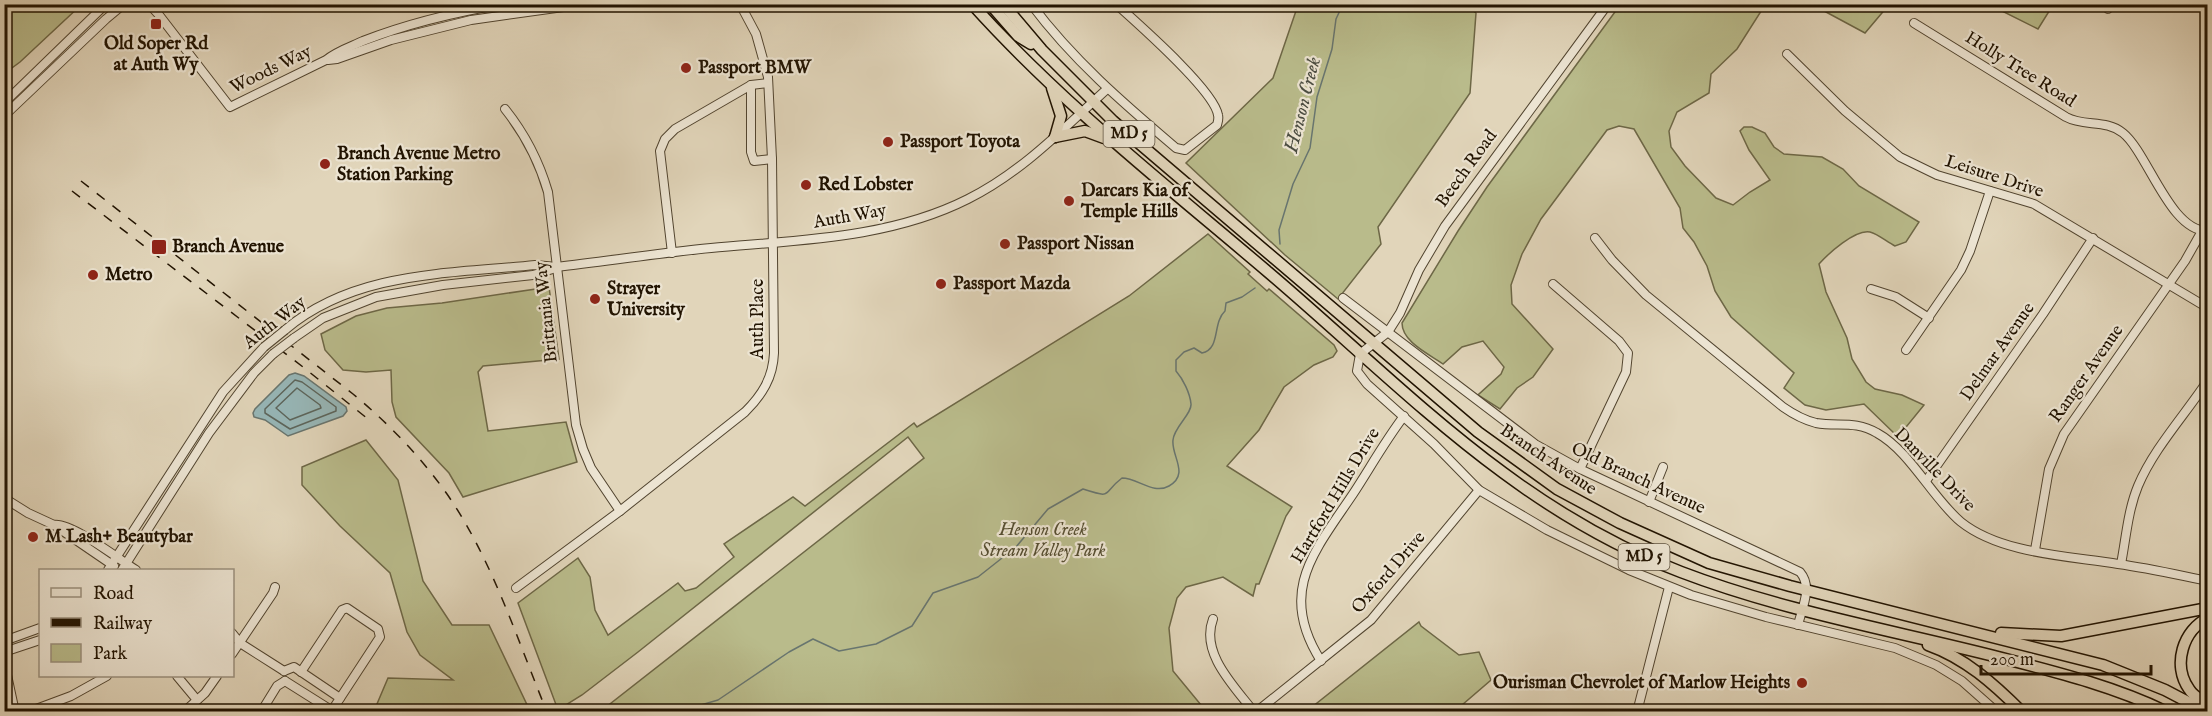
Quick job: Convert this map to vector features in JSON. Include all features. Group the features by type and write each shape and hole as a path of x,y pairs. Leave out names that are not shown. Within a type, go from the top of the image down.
{"highway":[{"name":"Branch Avenue","path":"972,4 1080,113 1269,272 1452,434 1518,485 1594,533 1616,545 1681,572 1746,594 2077,678 2167,711"},
{"path":"990,4 1018,36 1042,50"},
{"name":"Branch Avenue","path":"1003,4 1092,103 1494,445 1536,476 1584,505 1683,553 1723,567 2103,665 2165,690 2208,711"},
{"path":"1051,84 1061,116 1055,137 1085,131 1114,142"},
{"path":"1930,620 2009,634 2061,636 2208,608"},
{"path":"2208,618 2192,630 2184,641 2181,666 2189,689 2208,705"},
{"path":"1888,631 1935,648 1966,664 1982,675 2022,711"}],"street":[{"path":"4,103 106,4"},
{"path":"5,115 124,4"},
{"path":"149,4 159,15"},
{"path":"156,4 159,15"},
{"name":"Woods Way","path":"159,15 230,107 326,60 335,53 390,31 428,20 504,4"},
{"name":"Woods Way","path":"326,60 337,59 430,29 471,20 585,4"},
{"name":"Auth Place","path":"516,588 620,511 737,418 762,393 772,374 774,363 772,159 768,83 764,56 756,34 740,4"},
{"path":"1030,4 1069,51 1107,89 1176,148 1185,150 1212,130 1219,116 1207,95 1166,50 1116,4"},
{"name":"Beech Road","path":"1360,354 1376,344 1388,332 1400,313 1419,270 1445,226 1608,4"},
{"name":"Holly Tree Road","path":"1914,23 2066,117 2079,122 2103,124 2117,129 2133,144 2171,206 2181,218 2205,231"},
{"name":"Leisure Drive","path":"1787,54 1845,111 1900,157 1937,175 2034,204 2208,308"},
{"path":"672,253 660,151 665,139 675,129 751,85 768,83"},
{"path":"751,85 751,152 754,161 772,159"},
{"name":"Auth Way","path":"123,568 209,433 254,373 273,354 322,318 376,297 459,283 533,275 557,267 772,244 899,224 947,209 990,187 1055,137 1107,89"},
{"name":"Brittania Way","path":"506,109 527,139 541,168 548,192 553,217 570,382 580,438 591,468 620,511"},
{"path":"1906,350 1966,261 1990,190"},
{"name":"Ranger Avenue","path":"2035,550 2049,469 2064,434 2205,231"},
{"name":"Danville Drive","path":"1595,238 1612,260 1646,295 1783,408 1815,423 1852,424 1869,429 1891,442 1960,521 1976,532 1993,540 2035,550 2208,581"},
{"name":"Delmar Avenue","path":"1926,481 2093,238"},
{"name":"Auth Way","path":"110,568 223,392 264,347 297,320 327,303 384,282 535,265 557,267"},
{"path":"1553,284 1619,341 1628,353 1626,372 1580,469"},
{"path":"1871,290 1896,297 1929,318"},
{"name":"Old Branch Avenue","path":"1343,298 1532,442 1580,469 1800,572 1806,582 1807,590"},
{"path":"1360,354 1357,372 1362,379 1404,416 1479,490 1547,530 1669,587 1714,603 1895,648 1936,665 1962,681 1997,711"},
{"path":"2121,564 2132,503 2138,485 2163,444 2208,380"},
{"name":"Hartford Hills Drive","path":"1321,661 1304,629 1301,596 1306,568 1404,416"},
{"path":"1649,502 1663,466"},
{"name":"Oxford Drive","path":"1255,711 1321,661 1382,609 1479,490"},
{"path":"4,498 54,525 110,568 123,568 117,557 78,533 60,524 54,525"},
{"path":"275,586 273,593 236,643 284,671 294,668 340,698"},
{"path":"1637,711 1669,587"},
{"path":"1797,625 1807,590"},
{"path":"285,681 331,711 380,637 378,629 347,608 342,610 295,687"},
{"path":"1213,619 1209,636 1216,657 1223,672 1255,711"},
{"path":"4,641 39,628"},
{"path":"4,652 39,640"},
{"path":"4,661 15,705 14,711"},
{"path":"284,671 285,681"},
{"path":"28,711 71,696 103,677"},
{"path":"179,677 197,700"},
{"path":"184,711 206,693 217,677"},
{"path":"261,711 278,686 285,681"},
{"path":"4,682 14,711"}],"green space":[{"path":"1464,4 1476,13 1470,93 1378,227 1381,244 1338,299 1285,255 1186,163 1273,78 1298,5"},
{"path":"4,5 81,5 20,62 5,73"},
{"path":"1620,5 1765,5 1737,49 1711,74 1709,93 1677,112 1669,131 1671,147 1685,166 1716,198 1733,205 1770,180 1749,150 1740,131 1744,127 1752,127 1765,133 1774,147 1784,154 1822,157 1843,169 1859,186 1919,222 1906,242 1895,246 1873,233 1864,232 1842,243 1819,264 1826,292 1847,338 1852,359 1866,382 1875,389 1902,395 1924,405 1898,437 1864,404 1826,410 1805,405 1784,388 1794,373 1731,317 1715,291 1707,266 1694,242 1683,228 1680,208 1634,129 1619,126 1607,130 1541,219 1522,254 1511,285 1512,304 1553,349 1533,377 1517,388 1500,409 1478,395 1501,374 1504,367 1483,341 1462,347 1443,364 1417,347 1406,336 1402,323 1458,231 1487,187"},
{"path":"1813,5 1895,5 1887,7 1865,33"},
{"path":"1990,5 2053,5 2038,29"},
{"name":"Henson Creek Stream Valley Park","path":"1208,234 1250,272 1248,274 1267,291 1269,289 1334,345 1337,351 1333,357 1314,365 1284,387 1259,430 1227,466 1292,507 1286,516 1259,584 1256,584 1253,596 1223,577 1186,587 1177,598 1169,628 1173,671 1206,711 601,711 924,458 908,437 638,652 582,695 558,710 518,603 578,558 590,577 595,610 608,635 678,583 685,591 696,588 734,557 724,544 793,497 805,506 914,423 917,427 1129,296"},
{"path":"549,287 559,359 483,366 478,372 488,431 566,422 577,462 463,497 449,473 396,417 392,402 391,370 366,372 343,370 325,350 321,334 356,316 387,308 442,303"},
{"path":"366,440 398,480 423,581 452,625 489,625 530,711 374,711 388,678 453,680 420,655 407,632 390,573 340,526 302,485 302,467"},
{"path":"1419,622 1421,626 1459,655 1479,652 1491,680 1455,711 1307,711"}],"water":[{"path":"295,373 304,376 346,407 347,411 343,416 288,436 265,420 254,417 255,409 289,375"}],"waterway":[{"name":"Henson Creek","path":"1280,244 1279,230 1293,184 1310,148 1317,97 1332,49 1336,19 1343,4"},
{"name":"Henson Creek","path":"677,712 718,700 789,652 813,639 839,651 876,644 912,626 933,593 978,577 1016,547 1048,509 1083,489 1103,494 1122,478 1157,489 1169,486 1175,481 1179,470 1173,446 1174,435 1191,408 1186,386 1176,371 1176,360 1184,352 1194,348 1202,353 1208,351 1214,341 1226,303 1242,297 1255,288"}],"railway":[{"path":"81,181 353,394 415,453 437,480 463,519 491,572 547,712"},
{"path":"72,191 373,423"}],"place":[{"name":"Old Soper Rd at Auth Wy","path":"156,24"},
{"name":"Passport BMW","path":"686,68"},
{"name":"Passport Toyota","path":"888,142"},
{"name":"Branch Avenue Metro Station Parking","path":"325,164"},
{"name":"Red Lobster","path":"806,185"},
{"name":"Darcars Kia of Temple Hills","path":"1069,201"},
{"name":"Passport Nissan","path":"1005,244"},
{"name":"Branch Avenue","path":"159,247"},
{"name":"Metro","path":"93,275"},
{"name":"Passport Mazda","path":"941,284"},
{"name":"Strayer University","path":"595,299"},
{"name":"M Lash+ Beautybar","path":"33,537"},
{"name":"Ourisman Chevrolet of Marlow Heights","path":"1802,683"}]}
